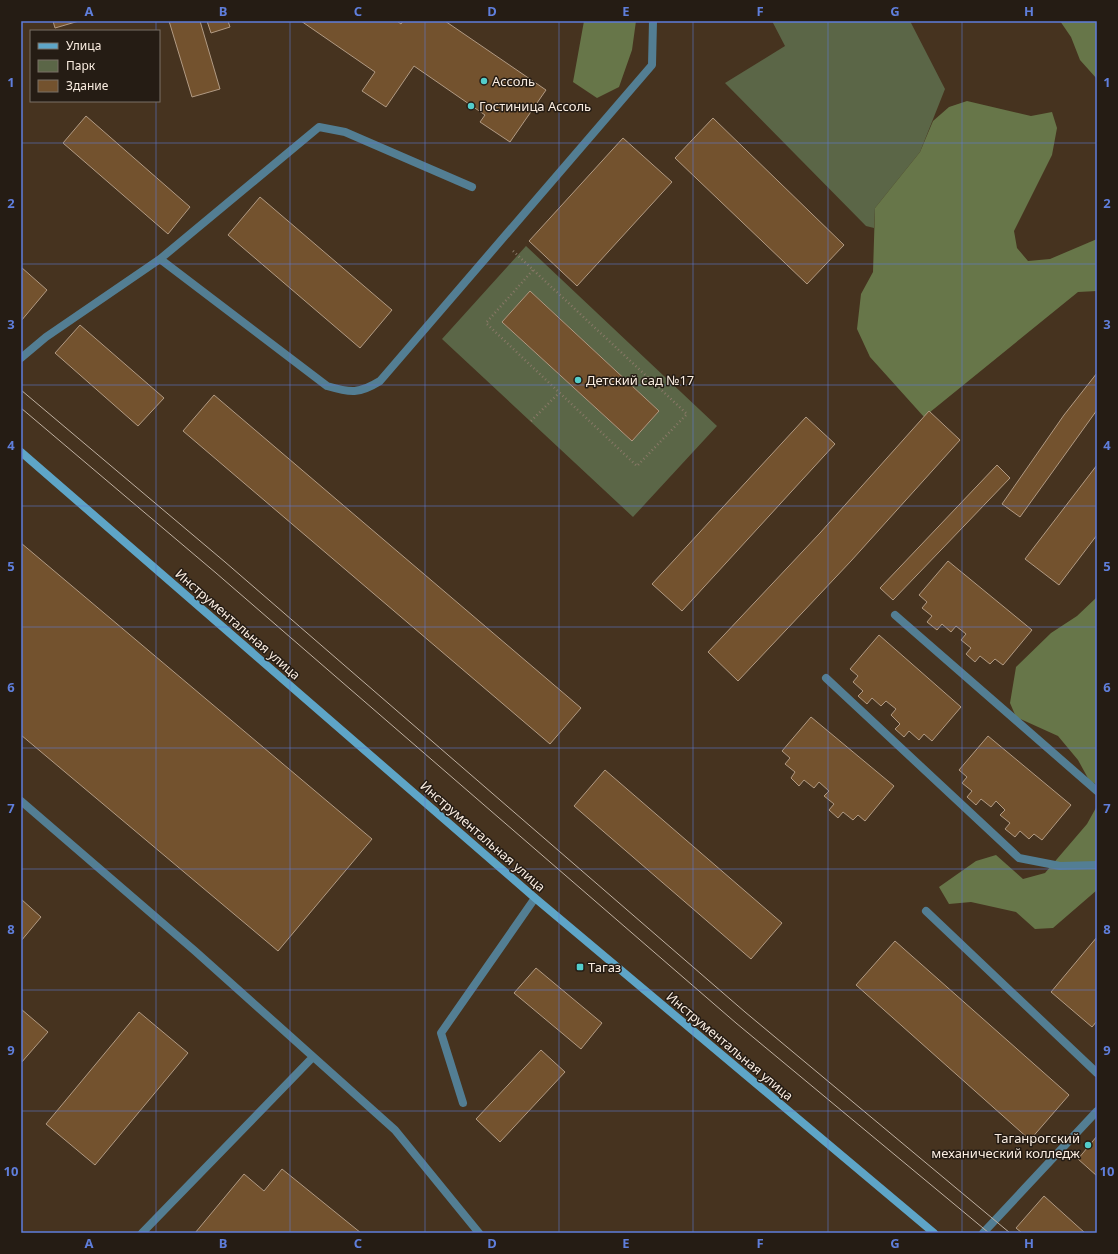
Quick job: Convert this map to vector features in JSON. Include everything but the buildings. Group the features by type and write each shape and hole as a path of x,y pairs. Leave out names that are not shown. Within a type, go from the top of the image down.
{"street":[{"name":"Инструментальная улица","path":"21,452 536,898 934,1233"}],"lane":[{"path":"160,259 327,386 346,392 366,390 380,381 652,65 653,21"},
{"path":"21,358 46,337 160,259 319,127 345,132 472,187"},
{"path":"895,615 1097,791"},
{"path":"826,678 1020,858 1060,866 1097,865"},
{"path":"21,802 195,951 395,1130 479,1233"},
{"path":"463,1103 441,1033 536,898"},
{"path":"926,911 1097,1072"},
{"path":"142,1233 312,1057"},
{"path":"983,1233 1097,1112"}],"path":[{"path":"501,240 687,414 637,466 486,322 533,270"},
{"path":"531,421 559,393"}],"green space":[{"path":"584,21 636,21 632,50 619,87 597,98 573,82"},
{"path":"772,21 910,21 945,89 920,152 875,208 874,228 866,226 725,83 785,46"},
{"path":"1060,21 1096,21 1097,79 1080,60 1071,37"},
{"path":"967,101 1031,116 1052,112 1057,128 1052,155 1014,231 1017,248 1028,261 1050,259 1097,239 1097,291 1078,292 924,417 870,357 857,329 861,294 873,272 875,208 920,152 933,121 949,107"},
{"name":"Детский сад №17","path":"526,246 717,426 633,517 442,339","holes":["530,291 659,411 632,441 502,322"]},
{"path":"1097,597 1097,785 1089,780 1078,760 1058,736 1016,717 1010,703 1016,667 1051,633 1077,616"},
{"path":"1097,806 1097,890 1053,928 1035,929 1016,912 971,902 949,904 939,887 976,861 996,855 1023,879 1045,873 1087,824"}],"tram line":[{"path":"21,390 225,562 745,1012 1010,1233"},
{"path":"21,408 216,573 736,1023 989,1233"}],"place":[{"name":"Ассоль","path":"484,81"},
{"name":"Гостиница Ассоль","path":"471,106"},
{"name":"Детский сад №17","path":"578,380"},
{"name":"Тагаз","path":"580,967"},
{"name":"Таганрогский механический колледж","path":"1088,1145"}]}
